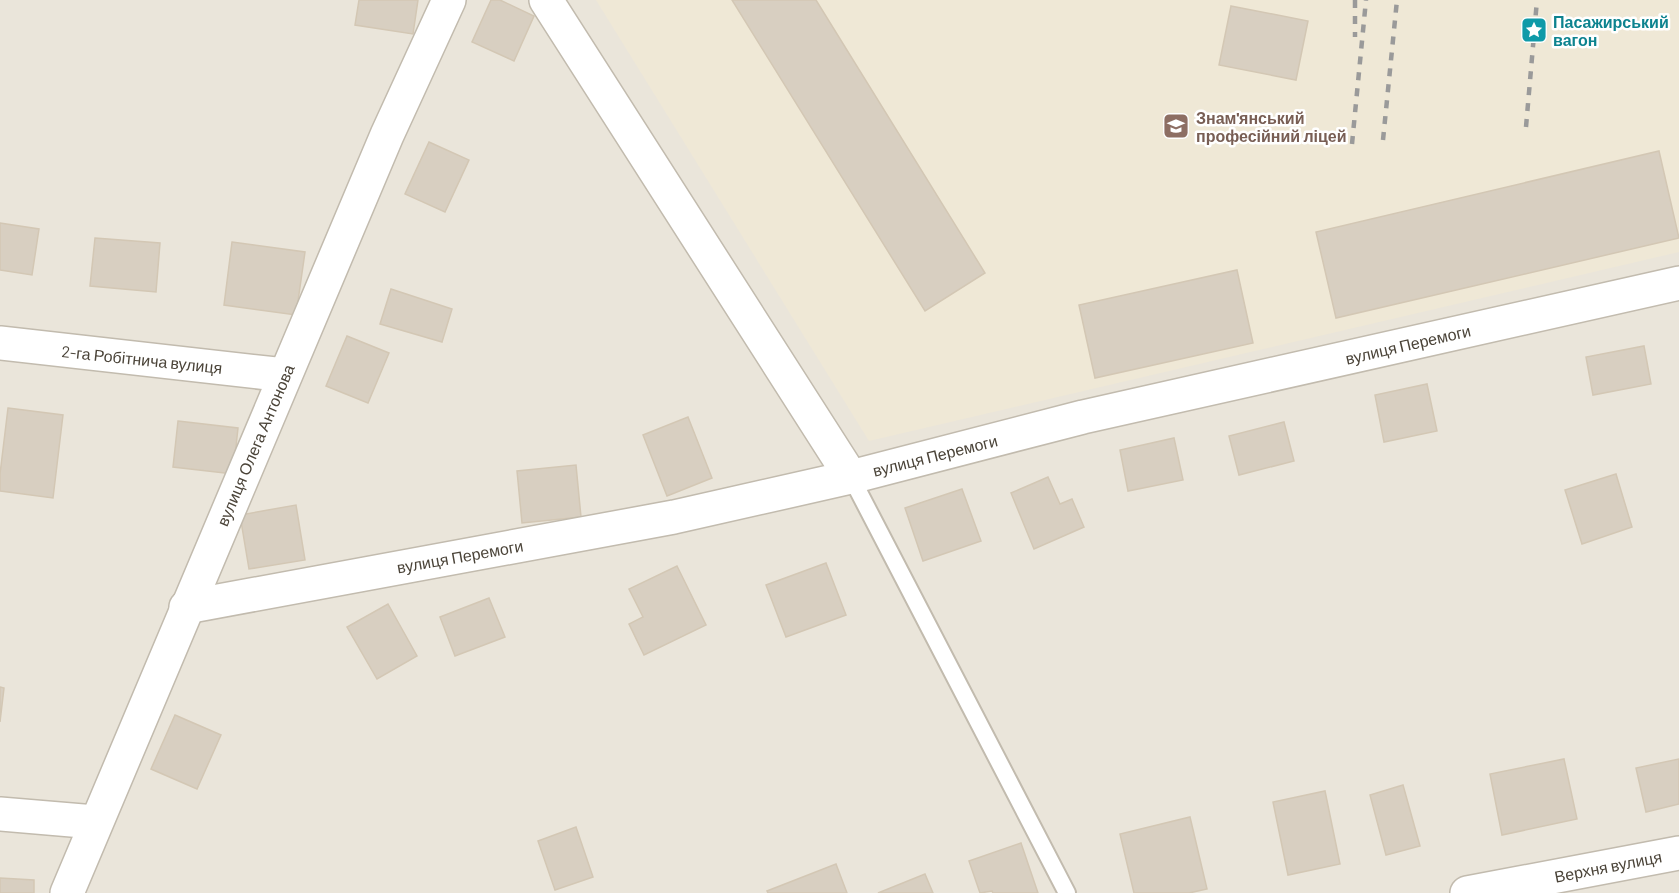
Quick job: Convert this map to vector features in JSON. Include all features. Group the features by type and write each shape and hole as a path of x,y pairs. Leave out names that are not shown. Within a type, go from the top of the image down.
{"street":[{"name":"вулиця Олега Антонова","path":"67,893 95,822 387,135 449,0"},
{"path":"546,0 851,477"},
{"name":"вулиця Перемоги","path":"186,607 674,517 851,477 1083,417 1679,283"},
{"name":"2-га Робітнича вулиця","path":"0,343 285,375"},
{"path":"0,814 95,822"},
{"name":"Верхня вулиця","path":"1467,893 1679,853"}],"lane":[{"path":"851,477 1067,893"}],"shaded area":[{"path":"0,0 1679,0 1679,893 0,893"},
{"name":"Знам'янський професійний ліцей","path":"596,0 1679,0 1679,252 869,441"}],"building":[{"path":"359,0 418,0 413,34 355,25"},
{"path":"491,0 500,0 534,16 514,61 472,42"},
{"path":"732,0 816,0 985,273 925,311"},
{"path":"1231,6 1308,21 1296,80 1219,65"},
{"path":"429,142 469,160 445,212 405,194"},
{"path":"1659,151 1679,238 1336,318 1316,232"},
{"path":"0,223 39,229 32,275 0,270"},
{"path":"95,238 160,243 156,292 90,286"},
{"path":"232,242 305,252 296,315 224,305"},
{"path":"1237,270 1253,343 1095,378 1079,305"},
{"path":"391,289 452,309 442,342 380,324"},
{"path":"347,336 389,353 368,403 326,386"},
{"path":"1644,346 1651,384 1593,395 1586,357"},
{"path":"1427,384 1437,431 1384,442 1375,395"},
{"path":"8,408 63,415 53,498 0,491"},
{"path":"688,417 712,478 667,496 643,435"},
{"path":"178,421 238,428 233,474 173,467"},
{"path":"1284,422 1294,461 1239,475 1229,436"},
{"path":"1174,438 1183,480 1128,491 1120,450"},
{"path":"576,465 581,517 522,523 517,471"},
{"path":"1616,474 1632,527 1582,544 1565,490"},
{"path":"1048,477 1060,504 1072,499 1084,527 1034,549 1011,493"},
{"path":"962,489 981,541 923,561 905,508"},
{"path":"296,505 305,560 249,569 240,515"},
{"path":"826,563 846,615 786,637 766,585"},
{"path":"677,566 706,625 644,655 629,624 643,617 629,589"},
{"path":"489,598 505,637 455,656 440,617"},
{"path":"388,604 417,656 377,679 347,627"},
{"path":"0,687 4,688 0,722"},
{"path":"175,715 221,735 197,789 151,769"},
{"path":"1564,759 1577,819 1502,835 1490,774"},
{"path":"1679,759 1679,804 1646,812 1636,768"},
{"path":"1403,785 1420,846 1386,855 1370,795"},
{"path":"1325,791 1340,864 1288,875 1273,802"},
{"path":"1190,817 1207,889 1189,893 1134,893 1120,834"},
{"path":"576,827 593,877 555,890 538,841"},
{"path":"1021,843 1038,893 993,893 992,891 980,893 969,861"},
{"path":"836,864 847,893 768,893 767,891"},
{"path":"925,874 933,893 878,893"},
{"path":"0,878 34,880 34,893 0,893"}],"railway":[{"path":"1355,0 1355,37"},
{"path":"1352,144 1366,0"},
{"path":"1383,140 1397,0"},
{"path":"1526,127 1537,0"}],"place":[{"name":"Пасажирський вагон","path":"1534,30"},
{"name":"Знам'янський професійний ліцей","path":"1176,126"}]}
